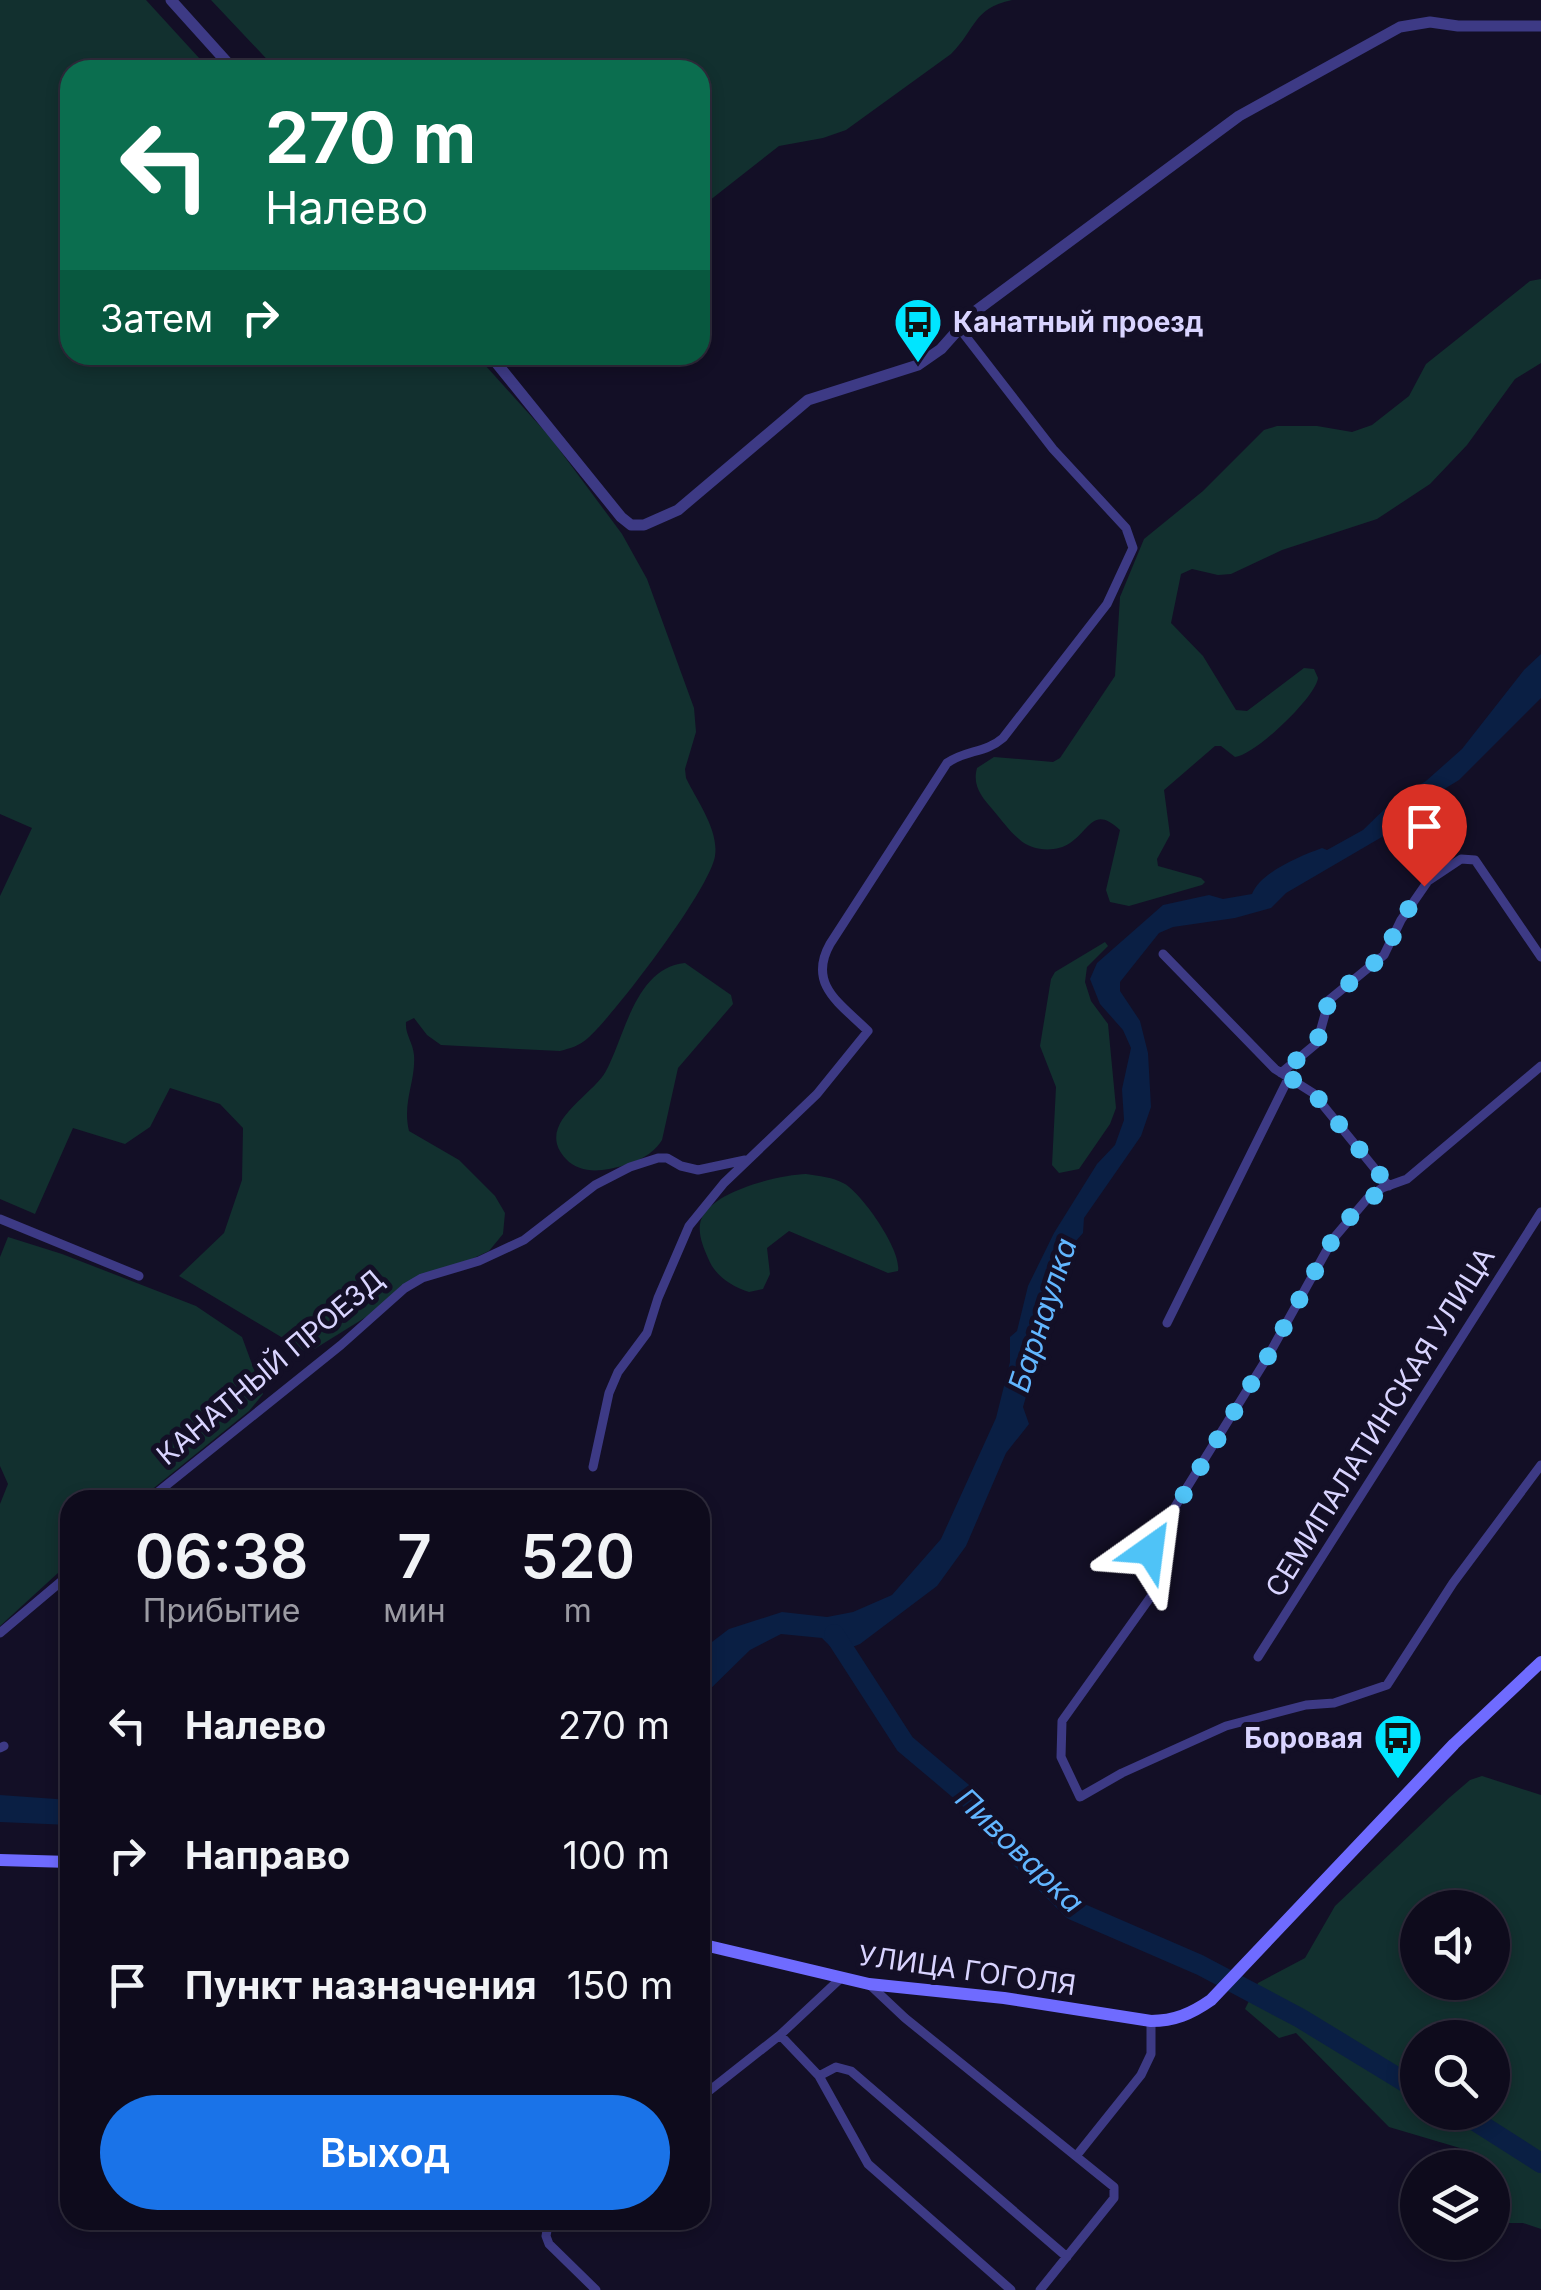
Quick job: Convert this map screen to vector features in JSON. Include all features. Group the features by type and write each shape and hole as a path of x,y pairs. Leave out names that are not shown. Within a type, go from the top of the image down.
{"main road":[{"path":"1150,2022 1192,2014 1210,2000 1454,1744 1541,1662"},
{"path":"0,1860 60,1862"},
{"path":"710,1946 841,1978"},
{"name":"УЛИЦА ГОГОЛЯ","path":"841,1978 1004,1998 1150,2022"}],"street":[{"path":"172,0 225,60"},
{"path":"498,365 620,517 644,525 678,510 808,400 918,366 942,349 972,313 1238,116 1400,27 1430,22 1470,27 1541,26"},
{"path":"593,1467 608,1393 618,1372 647,1333 689,1226 724,1183 817,1094 868,1031 830,993 821,977 822,959 830,944 947,763 958,755 982,752 1004,738 1107,604 1132,548 1126,528 1053,449 960,329"},
{"path":"1168,1323 1285,1075 1317,1042 1329,1000 1384,955 1401,920 1428,881 1460,859 1475,860 1541,957"},
{"path":"1163,954 1285,1075 1313,1092 1389,1186"},
{"path":"1541,1066 1407,1179 1359,1206 1333,1239 1267,1358 1152,1544 1151,1562 1162,1581 1066,1715 1059,1737 1061,1757 1080,1798 1122,1773 1226,1726 1306,1704 1334,1704 1392,1682 1453,1583 1541,1465"},
{"name":"КАНАТНЫЙ ПРОЕЗД","path":"160,1490 341,1345 404,1288 524,1240 596,1186 630,1167 667,1158 698,1170 750,1159"},
{"name":"СЕМИПАЛАТИНСКАЯ УЛИЦА","path":"1258,1657 1541,1212"},
{"path":"0,1219 139,1276"},
{"path":"0,1633 60,1583"},
{"name":"УЛИЦА ГОГОЛЯ","path":"710,2090 841,1978"},
{"path":"869,1984 905,2018 1114,2187 1114,2198 1040,2290"},
{"path":"1078,2155 1140,2075 1151,2054 1150,2022"},
{"path":"780,2034 819,2076 868,2164 1012,2290"},
{"path":"819,2076 836,2066 852,2072 1067,2256"},
{"path":"549,2230 550,2244 596,2290"}],"green space":[{"path":"0,0 146,0 201,60 60,60 60,365 485,365 550,437 622,534 647,579 694,708 696,732 686,778 714,836 715,856 680,922 639,979 581,1043 560,1051 441,1045 414,1018 406,1022 414,1055 407,1111 409,1131 459,1160 495,1196 505,1213 503,1234 489,1251 424,1281 308,1353 179,1276 224,1233 242,1180 243,1128 220,1104 170,1088 150,1127 125,1144 73,1128 35,1214 0,1199 0,896 32,828 0,814"},
{"path":"211,0 1012,0 982,14 951,54 846,130 779,146 710,200 710,60 268,60"},
{"path":"1541,279 1541,363 1515,379 1467,445 1430,484 1377,519 1282,550 1231,574 1192,569 1181,574 1171,623 1203,656 1236,710 1247,711 1304,668 1314,669 1318,678 1296,711 1256,747 1235,757 1215,746 1164,790 1170,835 1157,859 1158,866 1205,882 1129,906 1110,902 1106,890 1120,830 1111,823 1092,822 1070,843 1051,849 1030,846 1015,836 979,791 977,768 994,757 1053,762 1060,758 1115,676 1120,597 1144,539 1203,491 1264,430 1277,426 1317,426 1352,432 1372,425 1409,396 1426,364 1530,281"},
{"path":"1105,942 1108,946 1087,967 1085,982 1091,1001 1108,1024 1116,1108 1110,1124 1079,1169 1059,1173 1052,1165 1056,1087 1040,1046 1051,979 1055,972"},
{"path":"685,963 731,995 733,1004 678,1068 662,1140 646,1156 624,1165 598,1170 575,1166 558,1146 556,1134 561,1122 606,1071 643,990 668,968"},
{"path":"806,1174 836,1180 853,1190 888,1238 898,1271 888,1273 789,1231 767,1248 770,1274 763,1289 749,1292 719,1275 700,1234 707,1210 747,1186"},
{"path":"8,1237 196,1306 242,1337 263,1394 249,1411 151,1490 60,1490 60,1570 0,1626 0,1504 8,1484 0,1466 0,1257"},
{"path":"1482,1776 1541,1795 1541,2229 1510,2223 1510,2150 1467,2150 1389,2127 1296,2033 1279,2038 1245,2009 1258,1983 1305,1958 1335,1906 1470,1780"}],"water":[{"name":"Барнаулка","path":"1541,654 1541,698 1459,780 1418,805 1387,834 1286,893 1271,908 1159,933 1120,982 1120,991 1140,1021 1148,1053 1151,1107 1141,1136 1084,1218 1083,1233 1075,1242 1023,1407 1029,1424 1006,1453 966,1546 937,1586 860,1644 837,1653 822,1638 781,1634 750,1650 710,1689 710,1643 729,1629 782,1612 827,1617 853,1612 892,1595 941,1539 996,1418 1010,1362 1010,1337 1017,1331 1028,1286 1054,1233 1097,1164 1115,1145 1124,1120 1122,1089 1131,1048 1123,1030 1100,1004 1090,979 1097,963 1163,905 1209,895 1223,899 1252,894 1282,866 1322,848 1327,850 1363,830 1394,800 1426,781 1462,749"},
{"path":"0,1795 60,1799 60,1825 0,1822"}],"waterway":[{"name":"Пивоварка","path":"834,1634 905,1744 969,1798 1000,1838 1073,1910 1200,1965 1300,2018 1400,2079"},
{"name":"Пивоварка","path":"1489,2130 1541,2163"}],"place":[{"name":"Канатный проезд","path":"918,364"},
{"name":"Боровая","path":"1398,1780"}],"route":[{"path":"1150,1550 1299,1304 1333,1239 1359,1206 1389,1186 1313,1092 1282,1073 1317,1042 1329,1000 1384,955 1424,886"}]}
